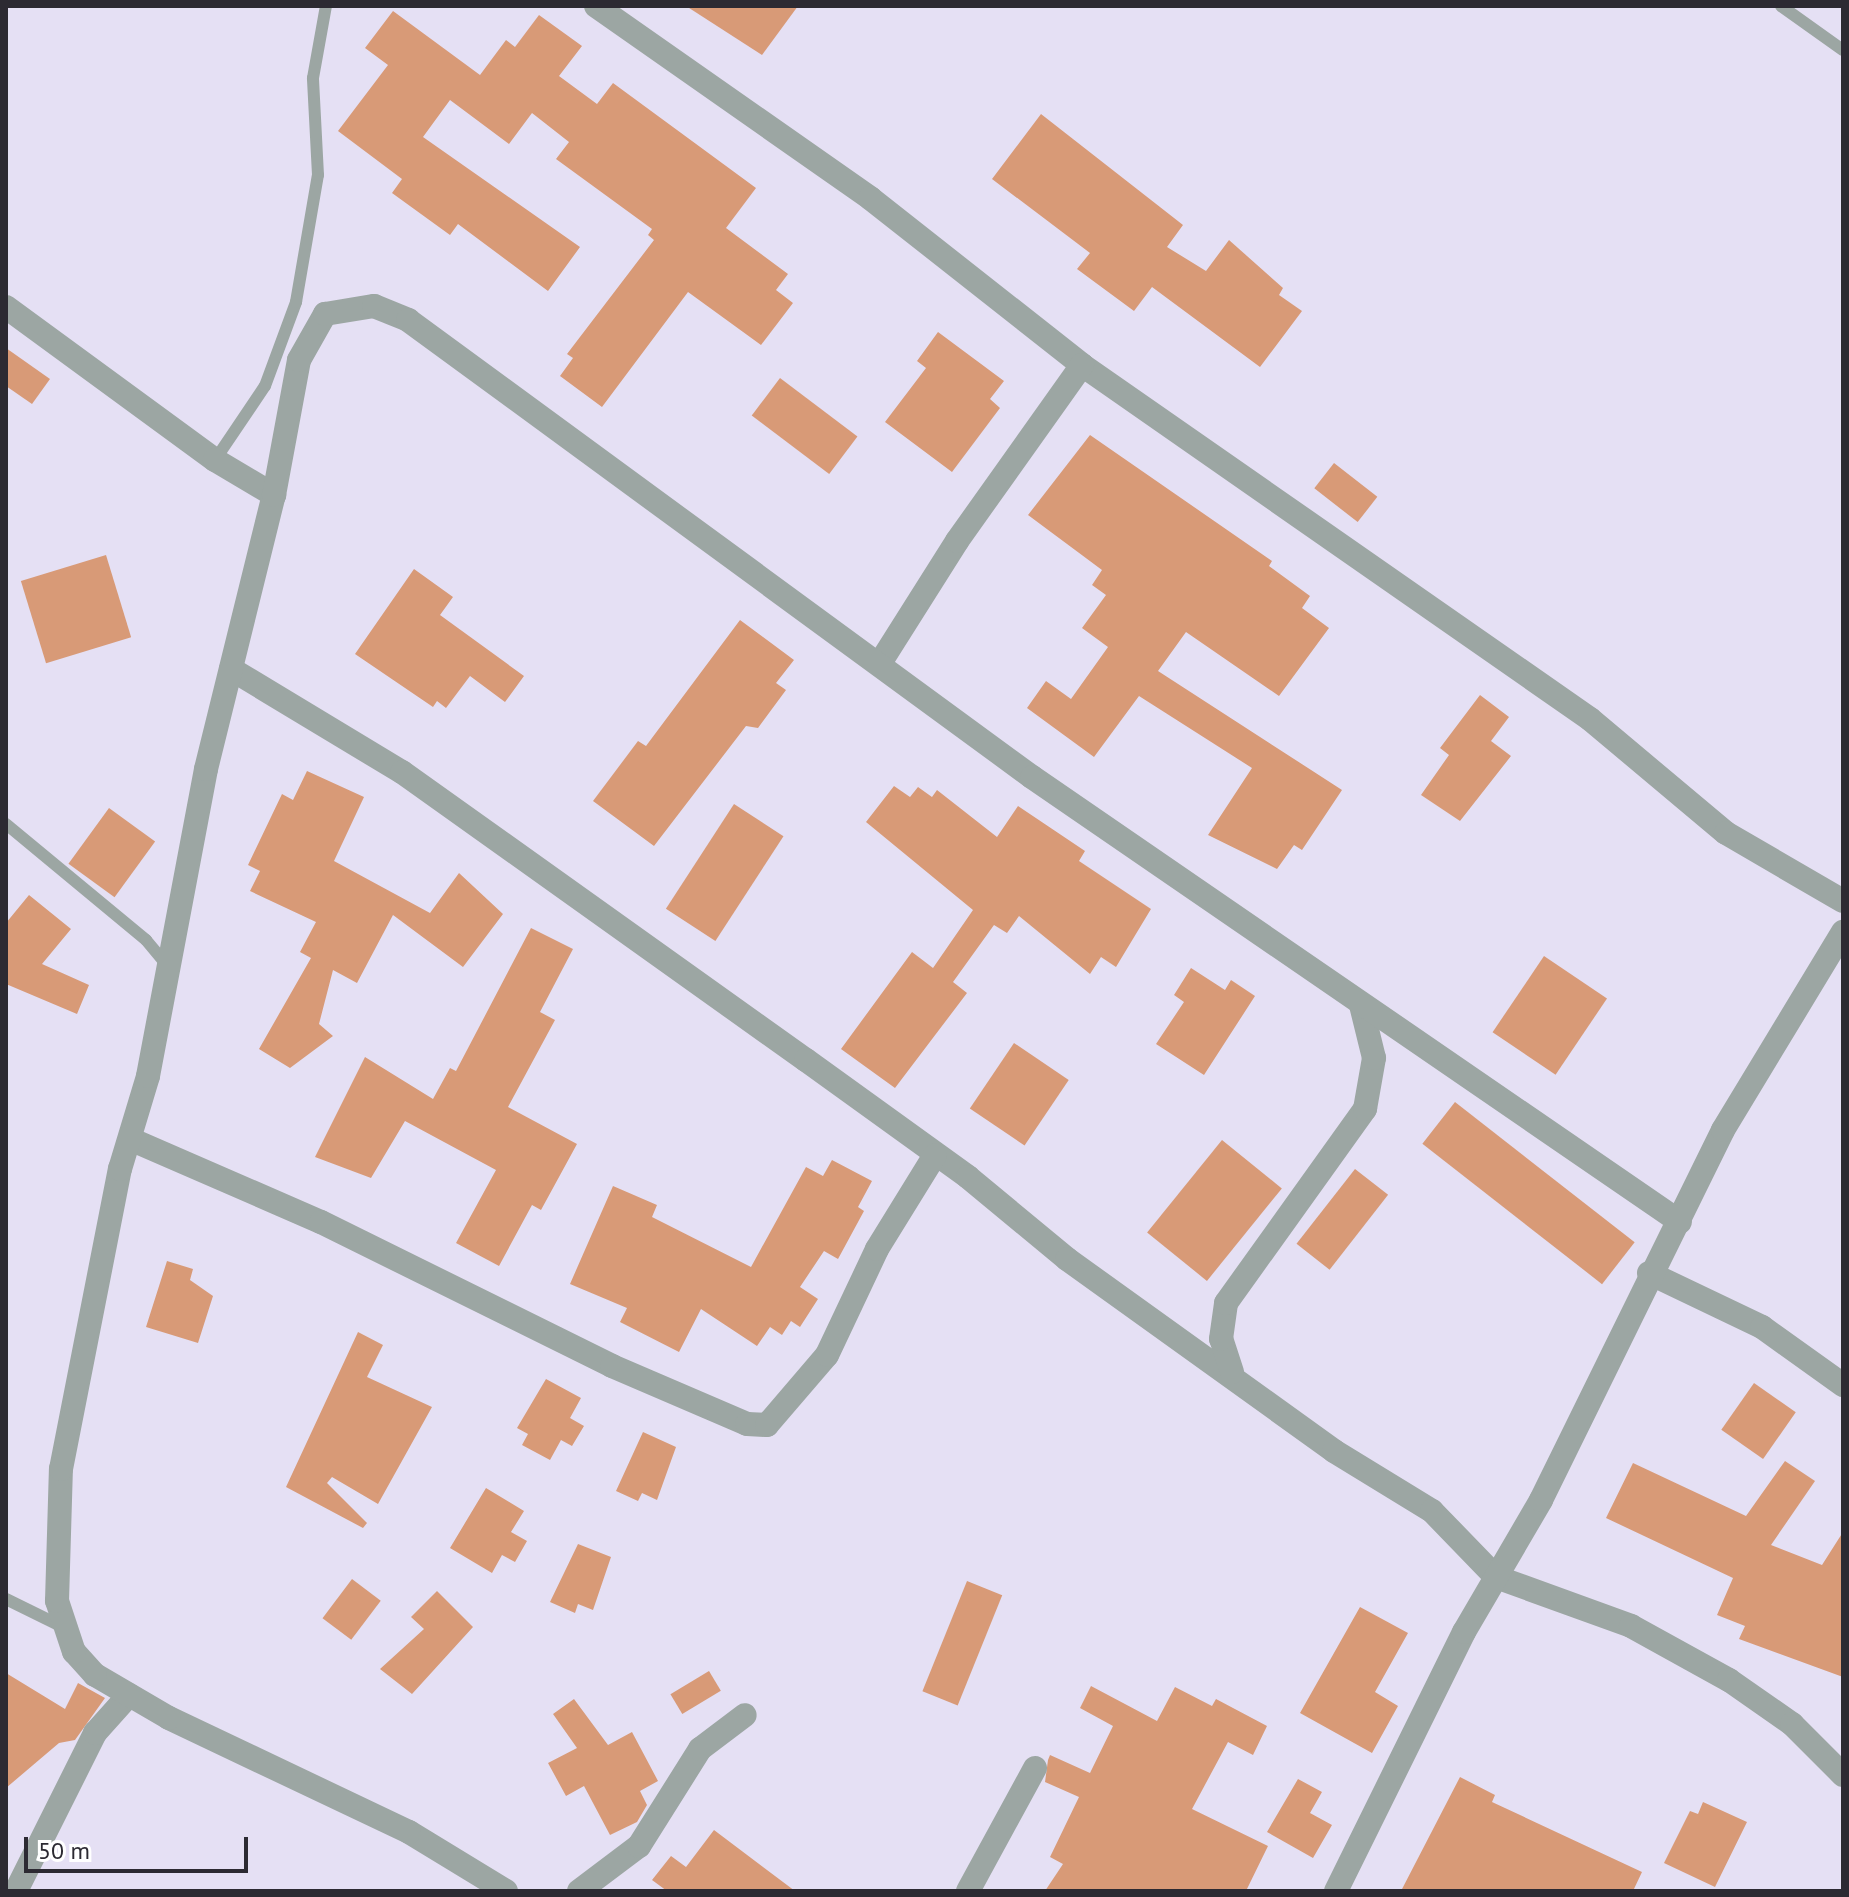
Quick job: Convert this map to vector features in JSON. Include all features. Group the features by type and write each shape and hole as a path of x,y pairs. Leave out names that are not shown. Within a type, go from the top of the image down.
{"street":[{"path":"596,6 870,198 1082,365 1590,719 1726,833 1843,901"},
{"path":"506,1891 409,1832 129,1695 95,1675 63,1627 57,1601 61,1469 231,669 309,337 325,314 374,306 408,320 592,460 1361,1005 1680,1222"},
{"path":"6,307 215,460 274,495"},
{"path":"880,663 957,541 1082,365"},
{"path":"231,669 402,772 935,1155 1067,1259 1232,1372 1334,1451 1432,1511 1496,1577 1631,1626 1729,1680 1792,1724 1843,1775"},
{"path":"1336,1891 1496,1577 1541,1500 1649,1273 1680,1222 1738,1104 1843,932"},
{"path":"1232,1372 1221,1339 1226,1303 1365,1109 1374,1058 1361,1005"},
{"path":"130,1139 321,1222 612,1366 747,1424 767,1425 827,1355 877,1249 935,1155"},
{"path":"1649,1273 1762,1327 1843,1385"},
{"path":"16,1891 95,1733 129,1695"},
{"path":"579,1891 639,1846 700,1749 745,1715"},
{"path":"968,1891 1035,1768"}],"lane":[{"path":"215,460 265,386 296,302 318,175 313,78 326,6"},
{"path":"1781,6 1843,50"},
{"path":"6,824 146,940 169,968"},
{"path":"6,1599 63,1627"}],"building":[{"path":"686,6 798,6 762,55"},
{"path":"393,11 480,75 506,40 515,47 539,15 582,46 559,76 597,104 613,83 756,188 726,228 788,274 776,290 793,303 761,345 688,292 602,407 560,376 573,358 567,354 654,240 648,235 652,229 556,159 569,142 532,113 509,144 450,100 423,137 580,247 548,291 458,224 450,235 392,193 402,179 338,131 388,65 365,48"},
{"path":"1041,114 1183,225 1167,247 1206,271 1229,240 1283,288 1279,295 1302,311 1260,367 1152,287 1134,311 1077,269 1090,253 992,179"},
{"path":"938,332 1004,381 990,399 1000,408 952,472 885,422 926,368 917,361"},
{"path":"6,348 50,379 32,404 6,386"},
{"path":"780,378 857,436 829,474 752,416"},
{"path":"1090,435 1272,561 1269,566 1310,596 1302,608 1329,628 1279,696 1186,632 1158,671 1342,790 1302,850 1294,845 1277,869 1208,835 1252,768 1139,696 1094,757 1027,708 1046,681 1071,699 1108,647 1082,628 1106,595 1092,585 1102,570 1028,515"},
{"path":"1334,463 1377,497 1358,522 1314,488"},
{"path":"106,555 131,637 46,663 21,581"},
{"path":"414,569 453,597 440,615 524,676 505,702 470,676 446,708 437,701 433,707 355,654"},
{"path":"740,620 794,660 776,683 786,690 758,728 746,726 654,846 593,801 638,741 646,746"},
{"path":"1480,695 1509,717 1491,741 1511,756 1460,821 1421,795 1449,755 1440,748"},
{"path":"307,771 364,797 334,861 430,913 459,873 503,914 463,967 393,915 357,983 333,970 319,1024 333,1036 290,1068 259,1049 311,958 300,952 316,922 250,891 260,871 248,865 282,794 293,800"},
{"path":"894,786 910,797 918,787 932,797 937,790 997,837 1018,806 1085,851 1079,861 1151,909 1116,967 1101,957 1090,974 1019,916 1007,933 994,925 953,982 967,993 895,1088 841,1049 912,952 933,968 973,910 866,822"},
{"path":"734,804 783,836 715,941 666,909"},
{"path":"109,808 155,842 115,897 68,864"},
{"path":"29,895 71,929 42,964 89,985 77,1014 6,984 6,923"},
{"path":"531,928 573,949 540,1012 555,1020 508,1107 577,1144 541,1210 532,1205 499,1266 456,1243 496,1170 405,1121 371,1178 315,1157 365,1057 433,1099 450,1068 456,1071"},
{"path":"1544,956 1607,998 1556,1075 1493,1032"},
{"path":"1191,968 1225,990 1231,980 1255,996 1204,1075 1156,1044 1184,1002 1174,995"},
{"path":"1014,1043 1069,1080 1025,1145 970,1108"},
{"path":"1455,1102 1635,1242 1602,1284 1422,1144"},
{"path":"1222,1140 1282,1188 1207,1281 1147,1232"},
{"path":"832,1160 872,1181 858,1207 864,1211 838,1259 824,1251 800,1287 818,1299 800,1327 791,1321 782,1335 770,1327 757,1346 701,1309 679,1352 620,1322 627,1308 570,1284 613,1186 657,1205 652,1217 751,1267 806,1167 823,1176"},
{"path":"1355,1169 1388,1195 1330,1270 1297,1244"},
{"path":"167,1261 193,1269 190,1280 213,1296 198,1343 146,1327"},
{"path":"358,1332 383,1345 367,1377 432,1407 378,1504 332,1477 327,1483 367,1523 363,1528 286,1487"},
{"path":"546,1379 581,1398 570,1418 584,1426 572,1446 561,1440 550,1460 522,1445 528,1434 517,1428"},
{"path":"1754,1383 1796,1412 1763,1459 1721,1430"},
{"path":"643,1432 676,1447 657,1500 642,1493 638,1501 616,1491"},
{"path":"1785,1461 1815,1481 1771,1545 1822,1565 1843,1532 1843,1677 1739,1639 1745,1626 1717,1615 1733,1578 1606,1518 1633,1463 1746,1516"},
{"path":"486,1488 524,1511 511,1532 527,1541 515,1562 502,1555 492,1573 450,1548"},
{"path":"578,1544 611,1557 593,1610 578,1604 575,1613 550,1602"},
{"path":"352,1579 381,1601 351,1640 323,1618"},
{"path":"967,1581 1002,1595 958,1706 922,1691"},
{"path":"437,1591 473,1627 412,1694 380,1669 424,1629 411,1617"},
{"path":"1360,1607 1408,1633 1375,1692 1398,1706 1372,1753 1300,1713"},
{"path":"709,1671 721,1691 682,1714 670,1694"},
{"path":"6,1673 65,1709 78,1683 105,1698 75,1740 59,1743 6,1788"},
{"path":"1091,1686 1157,1721 1175,1687 1212,1706 1216,1699 1267,1726 1253,1755 1228,1742 1192,1809 1268,1846 1246,1891 1045,1891 1063,1864 1050,1857 1079,1797 1045,1782 1050,1755 1090,1773 1113,1726 1080,1708"},
{"path":"574,1699 608,1745 632,1732 658,1781 640,1791 647,1805 637,1822 610,1835 584,1786 566,1796 548,1763 577,1748 553,1714"},
{"path":"1460,1777 1495,1795 1492,1802 1642,1872 1633,1891 1401,1891"},
{"path":"1298,1779 1322,1792 1310,1813 1332,1825 1313,1858 1267,1832"},
{"path":"1703,1802 1747,1822 1715,1887 1664,1863 1690,1811 1698,1814"},
{"path":"714,1830 795,1891 667,1891 652,1880 671,1856 686,1867"}]}
